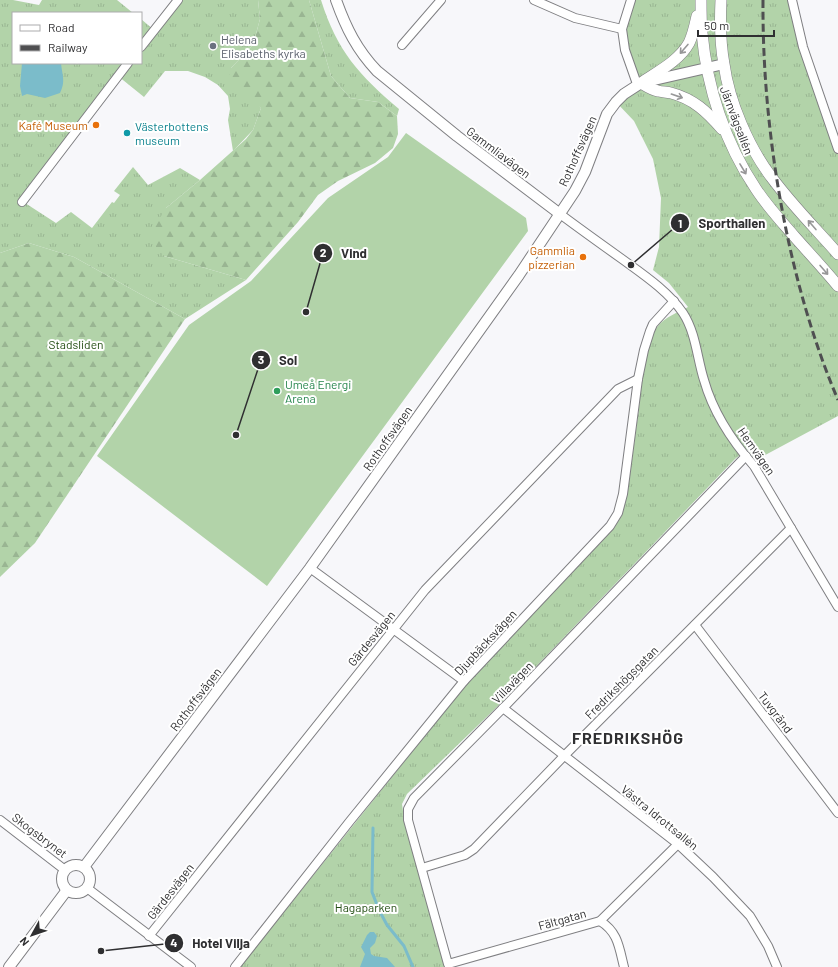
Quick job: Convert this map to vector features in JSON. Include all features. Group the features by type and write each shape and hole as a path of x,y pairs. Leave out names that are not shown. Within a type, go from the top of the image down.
{"main road":[{"name":"Järnvägsallén","path":"701,0 702,32 713,96 726,134 740,164 770,209 838,286"},
{"path":"639,84 677,58 689,44 694,31 701,0"},
{"name":"Järnvägsallén","path":"721,0 720,25 724,64 741,123 760,160 772,178 838,254"},
{"path":"639,84 686,99 700,106 709,113 726,134"}],"street":[{"path":"142,46 178,0"},
{"name":"Gammliavägen","path":"336,0 351,38 367,61 377,71 451,131 560,214 649,279 674,301"},
{"path":"402,45 441,0"},
{"path":"534,0 575,18 622,29"},
{"path":"630,0 622,29 625,50 639,84"},
{"path":"792,0 803,47 838,149"},
{"path":"22,202 127,64"},
{"name":"Rothoffsvägen","path":"84,867 310,568 519,275 575,191 585,172 607,114 616,102 639,84 724,64"},
{"name":"Djupbäcksvägen","path":"235,967 350,821 464,681 610,526 618,513 623,494 638,379 644,350 654,324 674,301"},
{"name":"Hemvägen","path":"674,301 687,321 693,337 704,380 718,417 754,466 838,607"},
{"name":"Gärdesvägen","path":"149,936 425,590 618,389 638,379"},
{"name":"Villavägen","path":"448,964 408,820 408,809 414,798 746,456"},
{"name":"Fredrikshögsgatan","path":"422,868 465,855 474,848 791,528"},
{"path":"310,568 464,681"},
{"name":"Tuvgränd","path":"695,625 838,813"},
{"name":"Västra Idrottsallén","path":"503,708 678,844 713,877 750,916 768,946 777,967"},
{"name":"Skogsbrynet","path":"0,820 65,870"},
{"name":"Fältgatan","path":"448,964 600,921 678,844"},
{"path":"74,864 84,867 88,871 90,877 90,882 87,888 80,893 73,893 67,890 62,882 65,870 74,864"},
{"path":"87,888 191,967"},
{"path":"9,967 67,890"},
{"path":"600,921 609,926 616,936 624,967"}],"green space":[{"path":"0,0 13,0 39,5 42,0 117,0 132,12 12,12 12,64 142,64 142,20 154,30 178,0 258,0 260,19 253,45 231,68 261,108 253,130 233,151 228,120 230,109 228,96 218,85 205,77 188,71 165,71 144,97 118,76 22,201 56,223 71,212 92,228 112,202 114,203 120,195 114,191 133,167 148,185 180,168 200,180 166,208 164,256 246,280 185,319 74,257 29,243 0,253"},
{"path":"258,0 309,0 331,76 350,98 378,102 397,116 398,134 393,148 375,163 338,181 318,195 298,222 246,280 164,256 156,247 154,228 166,208 246,139 253,130 261,108 228,81 231,68 253,45 260,19"},
{"path":"309,0 321,0 334,34 342,48 372,85 399,109 397,116 378,102 350,98 331,76"},
{"name":"Hagaparken","path":"631,0 792,0 838,149 838,416 756,460 747,449 735,459 501,703 407,794 402,804 404,818 445,967 240,967 467,683 614,528 622,515 627,496 647,354 653,334 664,320 688,307 669,283 653,270 659,247 661,198 653,159 634,121 616,102 637,84 622,29"},
{"name":"Umeå Energi Arena","path":"406,133 526,218 528,231 267,586 97,456 189,325 251,281 328,198 388,157"},
{"name":"Stadsliden","path":"29,243 74,257 185,319 35,543 0,577 0,253"}],"water":[{"path":"22,64 61,64 63,81 60,93 45,98 27,94 22,96 20,86"},
{"path":"370,932 374,932 377,936 375,943 370,948 371,954 374,956 387,958 395,967 360,967 365,954 361,947"}],"waterway":[{"path":"373,828 372,892 387,925 404,946 413,967"}],"railway":[{"path":"763,0 767,100 781,204 805,305 820,354 838,400"}],"place":[{"name":"Helena Elisabeths kyrka","path":"213,46"},
{"name":"Kafé Museum","path":"96,125"},
{"name":"Västerbottens museum","path":"127,133"},
{"name":"Gammlia pizzerian","path":"583,257"},
{"name":"Sporthallen","path":"631,265"},
{"name":"Vind","path":"306,312"},
{"name":"Umeå Energi Arena","path":"277,391"},
{"name":"Sol","path":"236,435"},
{"name":"Hotel Vilja","path":"101,951"}],"district":[{"name":"FREDRIKSHÖG","path":"628,737"}]}
